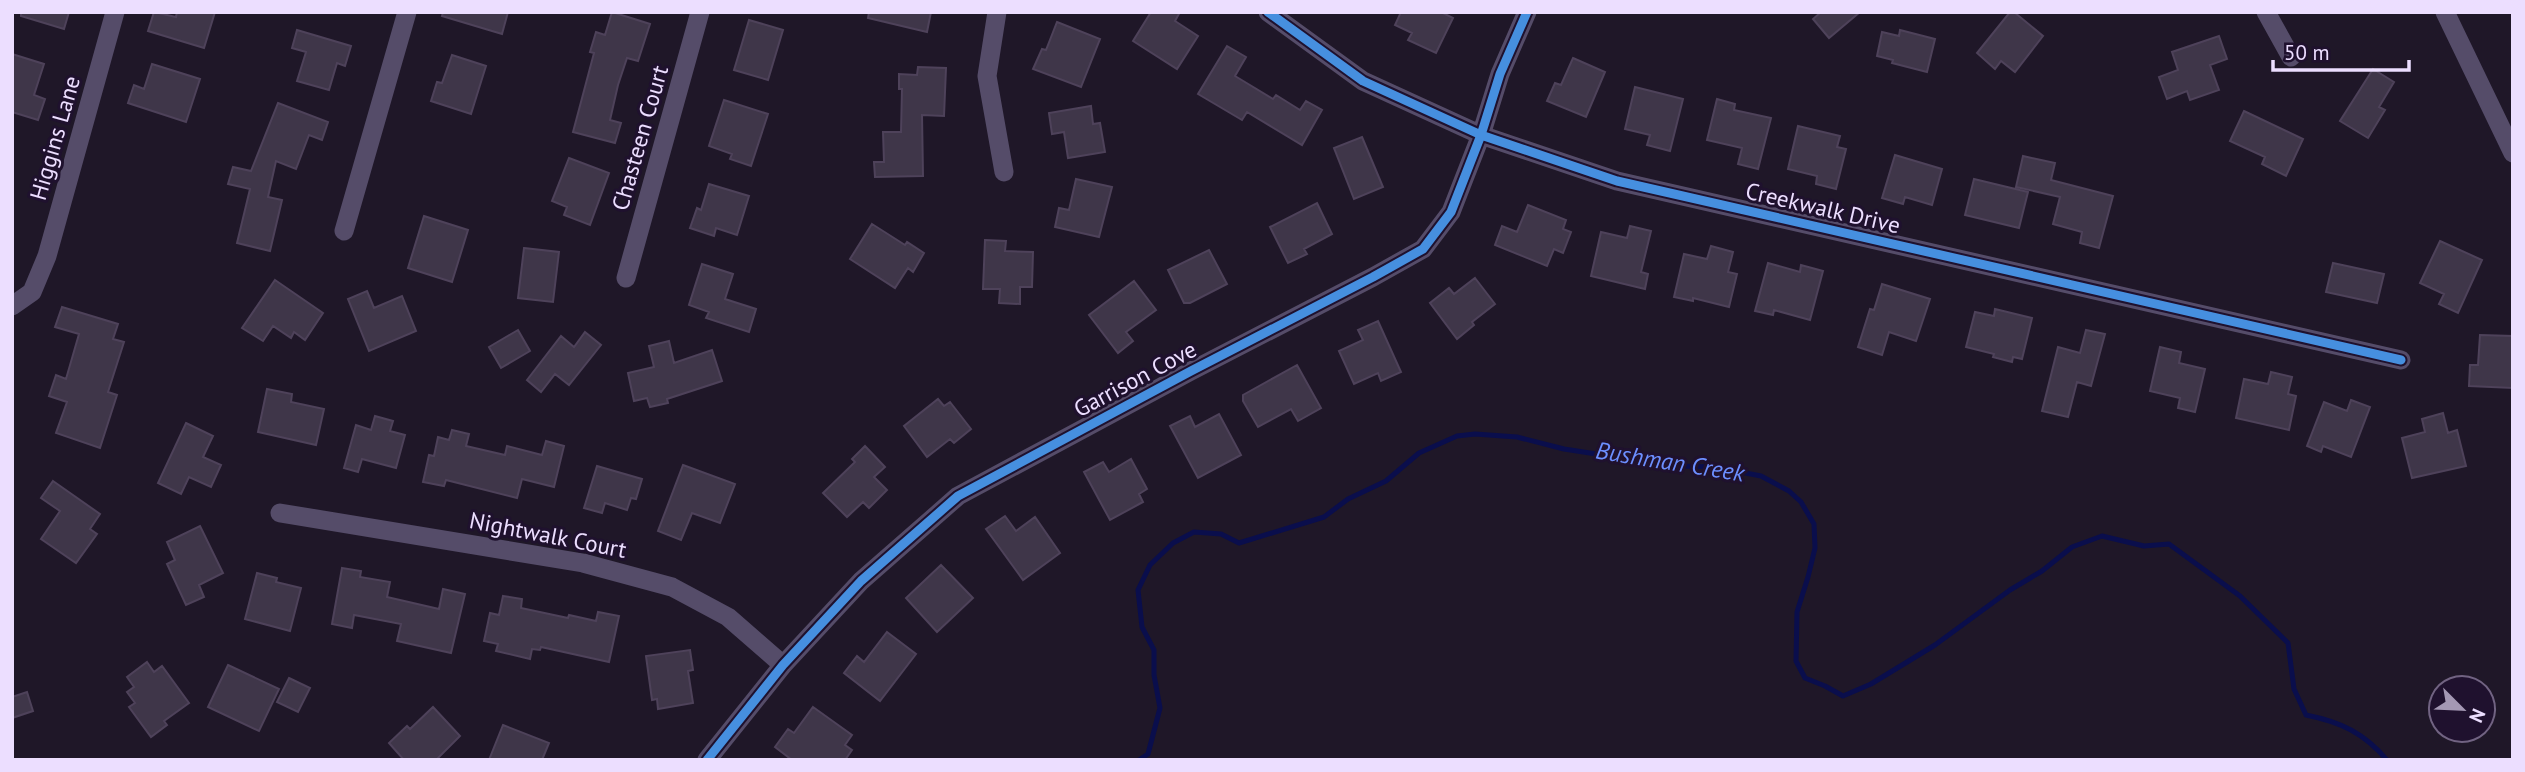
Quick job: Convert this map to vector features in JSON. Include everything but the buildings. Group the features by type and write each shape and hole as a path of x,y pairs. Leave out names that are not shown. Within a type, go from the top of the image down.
{"street":[{"name":"Higgins Lane","path":"12,306 32,292 47,256 115,12"},
{"path":"344,231 407,12"},
{"name":"Chasteen Court","path":"626,278 701,12"},
{"path":"997,12 987,76 1004,172"},
{"name":"Creekwalk Drive","path":"1268,12 1363,81 1481,135 1617,181 2401,360"},
{"name":"Garrison Cove","path":"707,760 783,664 861,582 958,496 1423,249 1451,212 1481,135 1500,74 1528,12"},
{"path":"2266,12 2291,57"},
{"path":"2445,12 2513,153"},
{"name":"Nightwalk Court","path":"280,513 583,563 672,587 728,617 783,664"}],"waterway":[{"name":"Bushman Creek","path":"1139,760 1148,754 1160,708 1154,675 1154,650 1142,627 1138,590 1150,565 1173,543 1194,532 1221,534 1239,543 1324,517 1348,499 1386,481 1419,453 1457,436 1475,434 1517,437 1564,449 1648,462 1715,467 1761,476 1789,491 1801,502 1814,524 1815,548 1797,612 1796,661 1805,678 1843,696 1871,684 1935,645 2072,547 2102,536 2144,546 2169,544 2240,596 2288,643 2294,689 2306,715 2351,730 2370,743 2387,760"}],"cycle path":[{"path":"1268,12 1363,81 1481,135 1617,181 2401,360"},
{"path":"707,760 783,665 861,581 958,496 1423,249 1451,212 1481,135 1500,74 1527,12"}]}
